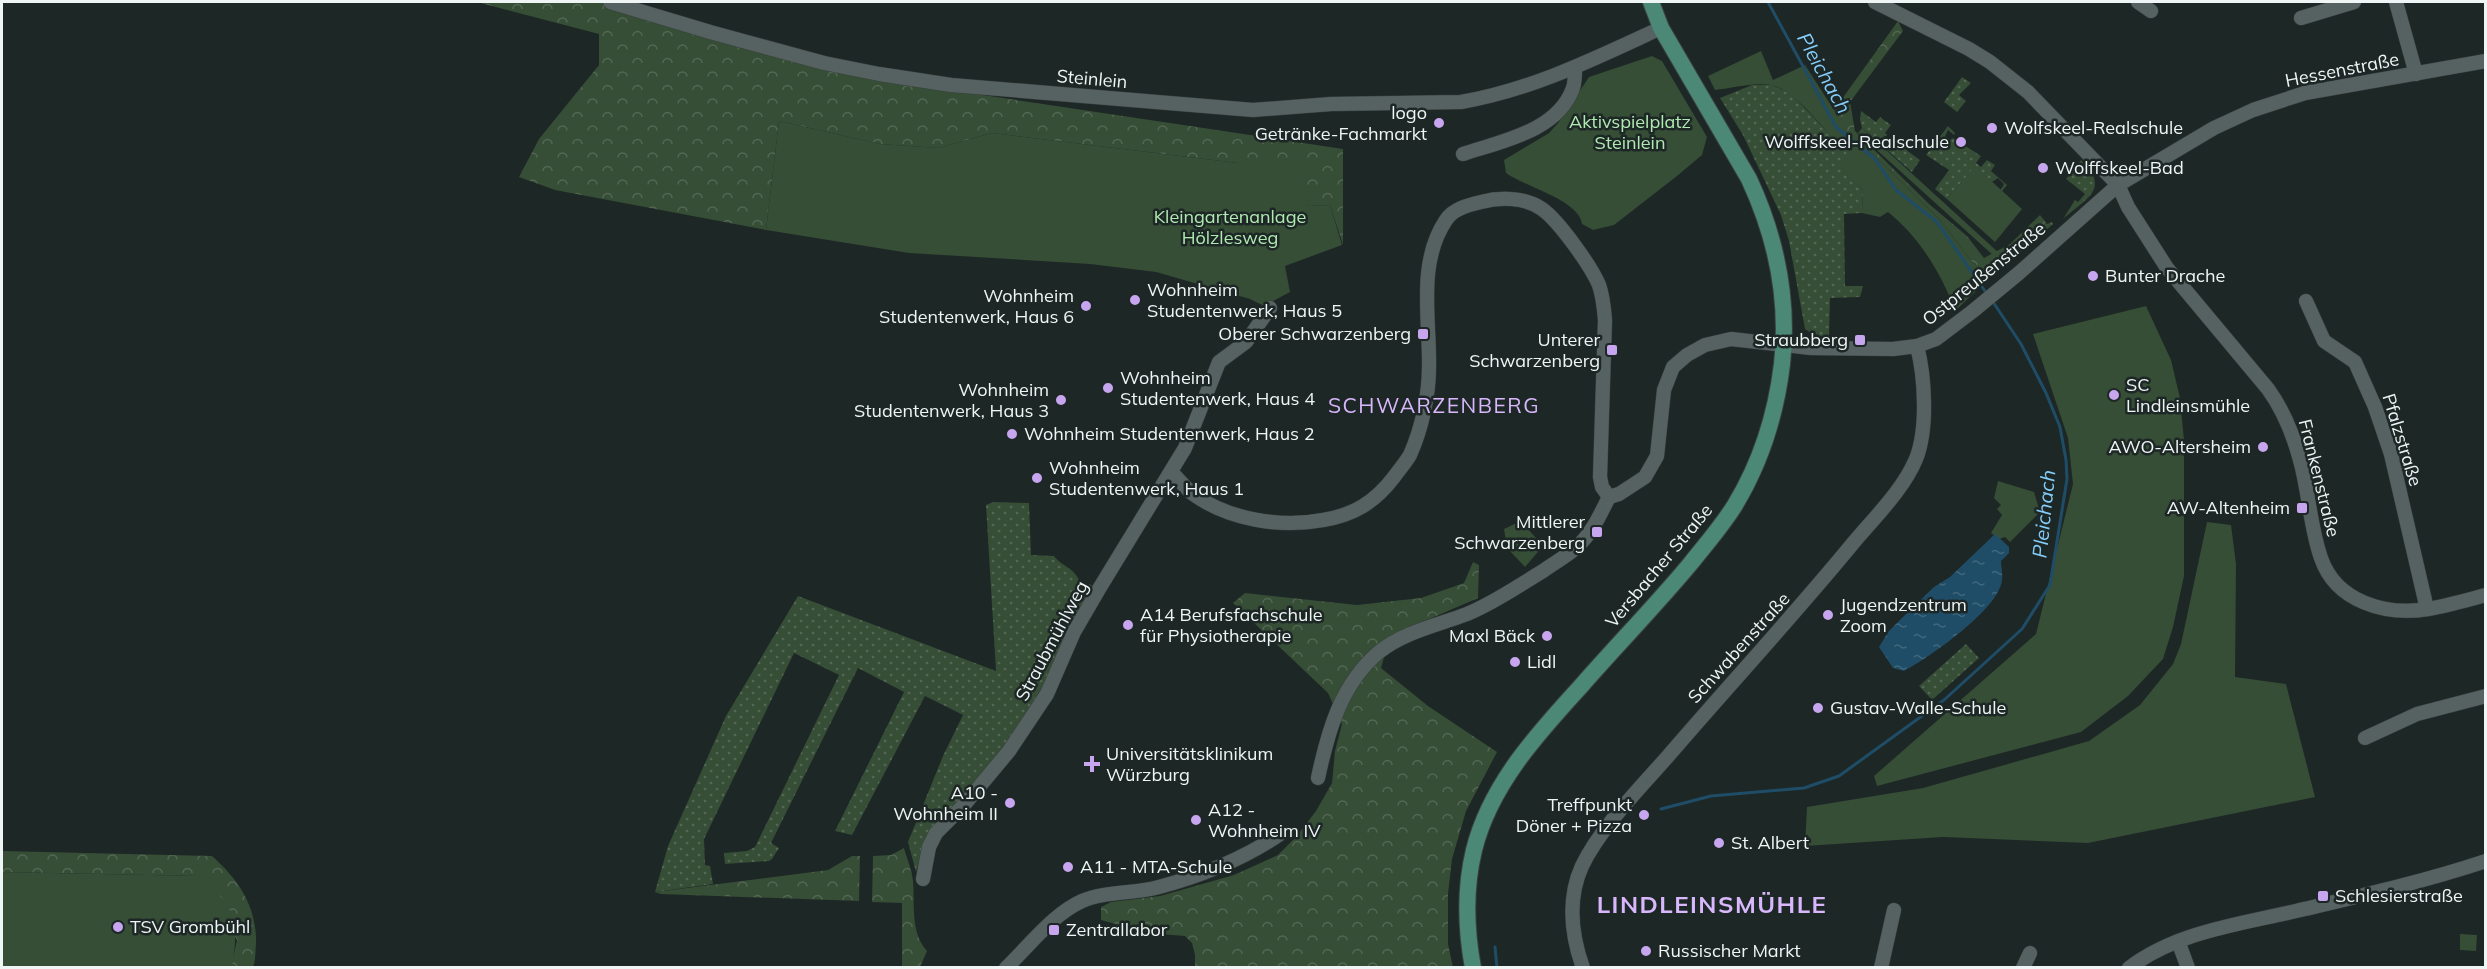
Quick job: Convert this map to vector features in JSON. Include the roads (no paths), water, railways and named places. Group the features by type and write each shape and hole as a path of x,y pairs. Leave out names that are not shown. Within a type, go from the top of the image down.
{"main road":[{"name":"Versbacher Straße","path":"1473,968 1468,923 1468,890 1474,850 1494,800 1506,779 1540,732 1672,585 1735,504 1755,465 1769,430 1780,379 1784,346 1780,274 1760,203 1749,179 1661,28 1651,2"}],"street":[{"name":"Steinlein","path":"610,2 824,63 879,74 951,85 1253,110 1331,104 1461,102 1508,92 1575,69 1661,28"},
{"name":"Frankenstraße","path":"1875,2 1919,26 1954,41 1990,62 2028,92 2118,185 2128,207 2167,268 2281,407 2300,462 2321,560 2334,580 2350,597 2372,606 2392,610 2427,609 2486,595"},
{"path":"2138,2 2151,11"},
{"path":"2301,18 2354,2"},
{"path":"2396,2 2416,74"},
{"name":"Hessenstraße","path":"2118,185 2214,128 2253,110 2305,93 2486,61"},
{"path":"1463,154 1522,135 1554,117 1574,87 1575,69"},
{"name":"Ostpreußenstraße","path":"1609,497 1632,487 1645,477 1657,456 1664,390 1673,367 1687,355 1716,341 1731,339 1784,346 1893,349 1917,346 1936,339 2005,285 2118,185"},
{"path":"1170,472 1194,495 1215,507 1242,517 1304,524 1340,517 1365,507 1387,486 1409,456 1425,404 1429,370 1426,281 1429,264 1441,228 1451,214 1466,206 1506,199 1526,201 1542,208 1553,219 1598,284 1604,305 1605,320 1600,477 1602,487 1609,497 1593,529 1577,547 1560,560 1500,598 1469,613 1394,642 1378,653 1342,699 1329,730 1318,778"},
{"name":"Pfalzstraße","path":"2306,301 2324,341 2355,362 2376,407 2391,454 2427,609"},
{"name":"Straubmühlweg","path":"923,879 929,847 936,833 964,805 1009,751 1047,694 1074,632 1185,448 1220,362 1246,342 1270,308"},
{"name":"Schwabenstraße","path":"1583,968 1574,943 1572,913 1575,888 1585,860 1616,815 1782,629 1834,566 1889,499 1915,460 1919,449 1924,408 1917,346"},
{"path":"2365,738 2417,714 2486,696"},
{"path":"1006,968 1059,917 1081,902 1094,897 1159,887 1248,854 1280,834"},
{"path":"2129,968 2152,952 2220,928 2407,885 2486,861"},
{"path":"1881,968 1894,910"},
{"path":"2178,941 2188,968"},
{"path":"2023,968 2030,953"}],"water":[{"path":"1995,534 2009,547 2009,553 2001,561 2002,580 1998,592 1989,604 1962,631 1930,655 1904,671 1893,668 1879,647 1889,631 1934,587 1950,577"}],"waterway":[{"name":"Pleichach","path":"1768,2 1836,127 1875,159 1896,190 1937,222 1987,294"},
{"name":"Pleichach","path":"1661,809 1711,796 1804,788 1839,776 1944,700 2022,629 2050,585 2067,479 2066,460 2060,427 2046,393 2021,344 1993,302"},
{"name":"Pleichach","path":"1495,947 1497,968"}],"place":[{"name":"logo Getränke-Fachmarkt","path":"1439,123"},
{"name":"Wolfskeel-Realschule","path":"1992,128"},
{"name":"Wolffskeel-Realschule","path":"1961,142"},
{"name":"Wolffskeel-Bad","path":"2043,168"},
{"name":"Bunter Drache","path":"2093,276"},
{"name":"Wohnheim Studentenwerk, Haus 5","path":"1135,300"},
{"name":"Wohnheim Studentenwerk, Haus 6","path":"1086,306"},
{"name":"Oberer Schwarzenberg","path":"1423,334"},
{"name":"Straubberg","path":"1860,340"},
{"name":"Unterer Schwarzenberg","path":"1612,350"},
{"name":"Wohnheim Studentenwerk, Haus 4","path":"1108,388"},
{"name":"SC Lindleinsmühle","path":"2114,395"},
{"name":"Wohnheim Studentenwerk, Haus 3","path":"1061,400"},
{"name":"Wohnheim Studentenwerk, Haus 2","path":"1012,434"},
{"name":"AWO-Altersheim","path":"2263,447"},
{"name":"Wohnheim Studentenwerk, Haus 1","path":"1037,478"},
{"name":"AW-Altenheim","path":"2302,508"},
{"name":"Mittlerer Schwarzenberg","path":"1597,532"},
{"name":"Jugendzentrum Zoom","path":"1828,615"},
{"name":"A14 Berufsfachschule für Physiotherapie","path":"1128,625"},
{"name":"Maxl Bäck","path":"1547,636"},
{"name":"Lidl","path":"1515,662"},
{"name":"Gustav-Walle-Schule","path":"1818,708"},
{"name":"Universitätsklinikum Würzburg","path":"1092,764"},
{"name":"A10 - Wohnheim II","path":"1010,803"},
{"name":"Treffpunkt Döner + Pizza","path":"1644,815"},
{"name":"A12 - Wohnheim IV","path":"1196,820"},
{"name":"St. Albert","path":"1719,843"},
{"name":"A11 - MTA-Schule","path":"1068,867"},
{"name":"Schlesierstraße","path":"2323,896"},
{"name":"TSV Grombühl","path":"118,927"},
{"name":"Zentrallabor","path":"1054,930"},
{"name":"Russischer Markt","path":"1646,951"}],"district":[{"name":"SCHWARZENBERG","path":"1434,406"},
{"name":"LINDLEINSMÜHLE","path":"1712,905"}],"park label":[{"name":"Aktivspielplatz Steinlein","path":"1630,132"},
{"name":"Kleingartenanlage Hölzlesweg","path":"1230,227"}]}
